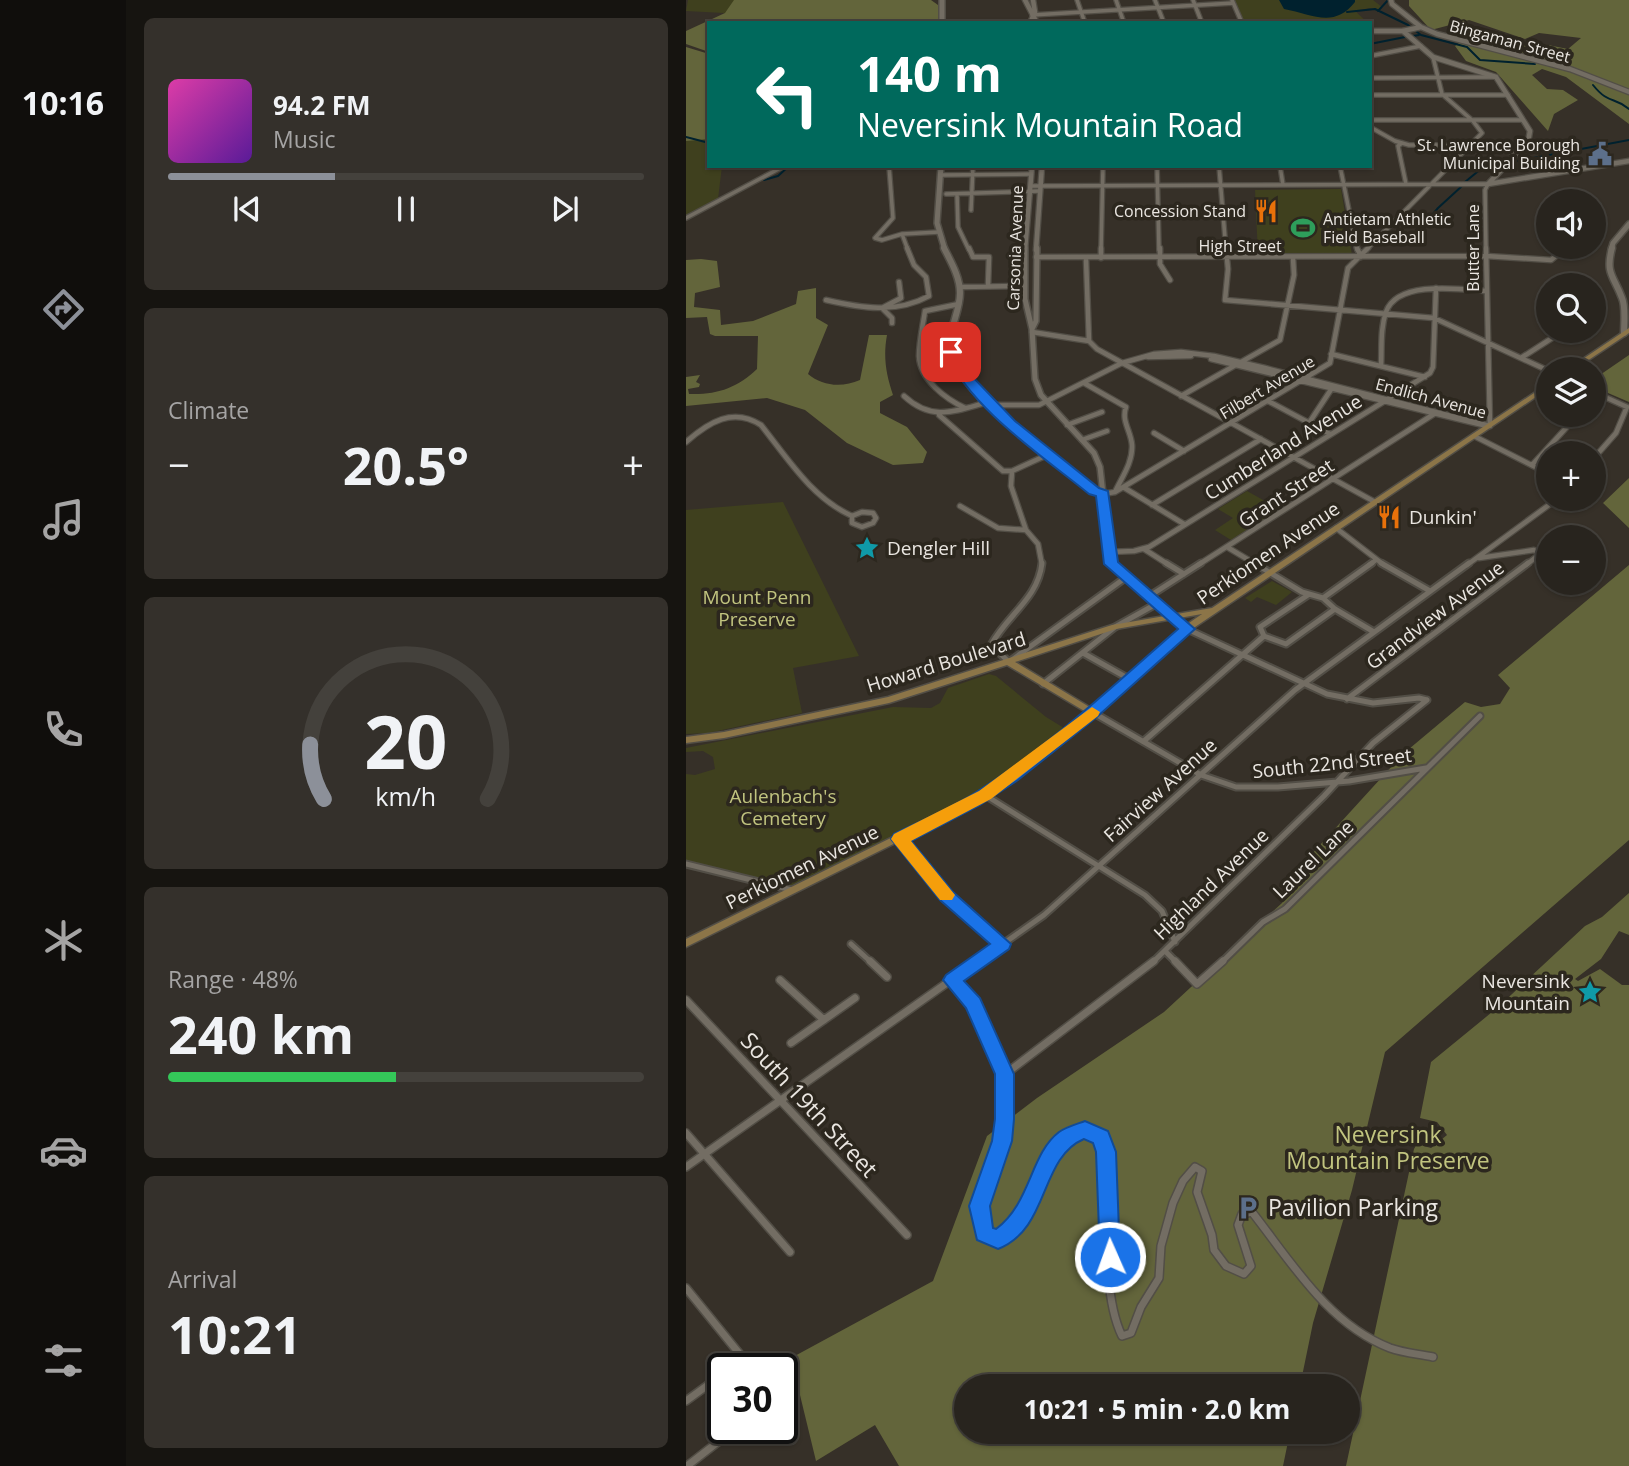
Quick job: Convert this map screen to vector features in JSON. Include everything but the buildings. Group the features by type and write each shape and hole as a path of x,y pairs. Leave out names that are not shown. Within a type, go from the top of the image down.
{"main road":[{"path":"942,0 942,21"},
{"path":"941,168 939,232 960,287 950,348 958,368 990,403 1048,455 1094,491 1103,494 1111,564 1187,629"},
{"path":"1589,357 1627,332 1623,299 1613,283 1608,262 1613,243 1629,224"},
{"name":"Perkiomen Avenue","path":"686,943 985,795 1131,680 1187,629 1536,394"},
{"name":"Howard Boulevard","path":"686,740 724,735 889,701 1115,627 1214,610"},
{"path":"1009,662 1092,712"}],"street":[{"path":"1025,0 1027,11 1036,21"},
{"path":"1030,21 1035,12 1033,0"},
{"path":"1077,0 1084,21"},
{"path":"1116,0 1123,21"},
{"path":"1155,0 1163,21"},
{"path":"1193,0 1201,21"},
{"path":"1032,15 1232,1 1241,21"},
{"name":"Bingaman Street","path":"1391,2 1418,28 1577,72 1629,92"},
{"path":"1372,32 1418,28"},
{"path":"1405,31 1433,57 1496,77 1523,120"},
{"path":"1372,56 1421,46"},
{"path":"1433,57 1435,78 1443,95 1475,120 1482,133 1475,145"},
{"path":"1372,78 1496,77"},
{"path":"1372,96 1508,95"},
{"path":"1372,120 1523,120"},
{"name":"Butter Lane","path":"1490,426 1485,190 1529,139 1530,131 1523,120"},
{"path":"1372,128 1402,144 1475,145 1517,153"},
{"path":"1402,144 1398,146 1406,184"},
{"name":"Filbert Avenue","path":"1103,494 1115,492 1328,365 1348,268 1475,145"},
{"path":"946,194 1103,186 1488,184 1629,161"},
{"path":"686,218 780,168"},
{"path":"890,168 894,218 875,236 882,240 902,234 939,232"},
{"path":"971,210 973,168"},
{"name":"Carsonia Avenue","path":"1032,168 1025,286 1027,322 1032,330"},
{"name":"Carsonia Avenue","path":"1042,168 1036,257 1036,321 1032,330 1035,379 1046,403 1082,440 1099,463 1103,494"},
{"path":"1101,258 1103,168"},
{"path":"1157,168 1160,245 1158,258 1164,274 1170,280"},
{"path":"1219,168 1227,258 1225,300 1434,318 1536,365"},
{"path":"1280,168 1283,185"},
{"path":"1340,168 1355,245 1361,257"},
{"path":"940,175 1031,174"},
{"path":"957,194 956,218 959,230 973,257 989,257 988,286"},
{"path":"826,300 882,308 910,305 930,294 926,277 914,265 902,234"},
{"path":"1486,256 1536,259"},
{"name":"High Street","path":"1036,257 1086,259 1486,256"},
{"path":"1181,396 1279,340 1294,275 1293,258"},
{"path":"1086,259 1090,341"},
{"path":"882,308 901,298 899,282"},
{"path":"960,287 1025,286"},
{"path":"1331,354 1425,377 1433,367 1436,288"},
{"path":"1381,366 1386,314 1390,304 1402,295 1436,288 1486,291"},
{"path":"910,305 925,311 959,304"},
{"path":"882,308 892,318 892,323"},
{"path":"925,311 919,356 926,376 945,398 965,408"},
{"path":"1032,330 1090,341 1101,352 1375,502"},
{"path":"1521,358 1544,343"},
{"name":"Endlich Avenue","path":"939,415 990,403 1019,408 1046,403 1122,363 1154,354 1181,352 1490,426"},
{"path":"926,376 975,363"},
{"name":"Cumberland Avenue","path":"1109,552 1144,549 1425,377"},
{"path":"1084,383 1126,407 1123,416 1133,438 1134,450 1115,492"},
{"path":"1309,423 1333,387"},
{"path":"905,396 920,409 939,415 1003,471 1012,471 1048,455"},
{"path":"1606,398 1627,407 1616,433 1606,444"},
{"path":"1268,401 1330,434"},
{"path":"1067,425 1102,412"},
{"name":"Grant Street","path":"1148,597 1436,413"},
{"path":"686,442 712,421 736,416 752,418 761,425 808,484 840,511 852,516 866,511 876,518 873,523 862,527 852,523 852,516"},
{"path":"1532,465 1567,427"},
{"path":"1082,440 1107,431"},
{"path":"1154,433 1184,451"},
{"path":"1474,436 1536,467"},
{"path":"1152,505 1261,439"},
{"path":"1012,471 1011,491 1023,513 1026,530"},
{"path":"1123,487 1184,524"},
{"path":"960,506 998,527 1026,530 1038,540 1042,568 1034,594 996,635 992,643 996,653 1009,662 1125,578"},
{"name":"Fairview Avenue","path":"686,1167 1044,915 1302,684 1541,511"},
{"path":"1336,528 1376,559 1430,591"},
{"path":"1227,547 1308,595 1323,598 1335,609 1374,632"},
{"path":"1144,549 1184,574"},
{"name":"Grandview Avenue","path":"1347,699 1540,554 1534,550 1476,558"},
{"path":"1323,598 1376,559"},
{"path":"1308,595 1259,627 1264,636 1286,644 1335,609"},
{"path":"1044,684 1115,627 1156,604"},
{"path":"1187,629 1302,684 1347,699"},
{"path":"1144,741 1264,636"},
{"path":"1083,653 1131,680"},
{"name":"Highland Avenue","path":"1004,1074 1147,968 1339,780 1373,743 1427,700 1419,698 1373,703 1347,699"},
{"name":"South 22nd Street","path":"1092,712 1201,775 1225,785 1245,788 1339,780 1427,767"},
{"name":"Laurel Lane","path":"1165,951 1177,961 1191,981 1197,985 1202,982 1263,922 1285,909 1480,716"},
{"path":"985,795 1155,902 1166,917 1175,942"},
{"path":"900,839 946,895 1002,944"},
{"path":"686,864 793,891"},
{"path":"852,943 887,976"},
{"path":"780,980 824,1020"},
{"path":"952,980 974,1004 1004,1074 1005,1119 1002,1141 979,1206 984,1234 998,1239 1016,1226 1061,1143 1072,1134 1085,1130 1095,1133 1104,1144 1107,1160 1112,1306 1116,1331 1122,1336 1129,1336 1134,1331 1139,1310 1156,1285 1162,1267 1160,1255 1166,1221 1185,1177 1195,1167 1202,1171 1197,1192 1212,1235 1214,1250 1226,1266 1244,1274 1251,1266 1238,1225 1242,1214 1252,1212 1336,1316 1391,1348 1433,1357"},
{"path":"792,1043 855,998"},
{"name":"South 19th Street","path":"686,1000 906,1235"},
{"path":"686,1133 790,1252"},
{"path":"686,1288 738,1353"},
{"path":"686,1401 707,1386"},
{"path":"687,1466 715,1444"}],"green space":[{"path":"688,0 871,0 724,13 686,11"},
{"path":"734,0 931,0 938,5 939,21 708,21 725,13"},
{"path":"1232,0 1373,0 1382,7 1378,11 1370,8 1355,11 1366,21 1241,21"},
{"path":"1409,0 1629,0 1629,124 1566,77 1542,69 1532,75 1547,89 1563,90 1578,100 1554,114 1548,131 1496,72 1466,61 1455,46 1459,43 1456,36 1488,49 1538,43 1568,49 1581,38 1539,33 1525,39 1469,20 1431,30 1409,6"},
{"path":"707,21 707,51 686,44 686,31"},
{"path":"686,47 707,53 707,139 686,141"},
{"path":"686,99 707,113 707,168 722,168 718,199 686,216"},
{"path":"1341,189 1352,255 1258,255 1255,190"},
{"path":"686,260 717,261 720,287 695,293 694,307 720,310 721,325 753,321 796,304 798,291 816,288 816,318 828,325 808,374 820,381 839,385 860,380 869,335 887,335 886,365 893,395 880,402 880,413 907,427 927,452 923,463 893,465 847,443 805,410 767,398 686,406 686,377 700,375 696,382 700,384 699,387 688,389 689,394 709,393 734,386 757,369 758,336 715,336 710,334 707,317 686,318"},
{"path":"1629,355 1629,402 1606,392 1606,371"},
{"path":"1629,478 1629,528 1606,506 1606,500"},
{"path":"1247,491 1279,509 1231,540 1215,530 1233,518 1218,509"},
{"name":"Mount Penn Preserve","path":"783,502 859,656 793,668 802,713 708,733 686,734 686,510"},
{"path":"1629,565 1629,840 1385,1052 1352,1190 1313,1323 1302,1374 954,1374 954,1444 1288,1444 1283,1466 899,1466 875,1425 816,1461 798,1387 798,1354 933,1281 987,1136 1037,1098 1164,1012 1282,903 1300,867 1403,754 1465,702 1481,707 1500,704 1510,688 1498,675 1593,595 1606,595 1606,584"},
{"path":"1272,581 1292,592 1276,605 1257,597 1251,602 1245,598"},
{"name":"Aulenbach's Cemetery","path":"989,674 996,676 1046,717 1064,728 984,790 949,810 790,887 686,861 686,774 695,775 715,769 713,757 703,751 686,752 686,748 893,707 931,708 940,703 948,688"},
{"path":"1629,893 1629,935 1619,931 1601,959 1575,979 1578,981 1600,969 1622,985 1629,985 1629,1466 1346,1466 1351,1444 1360,1444 1360,1401 1414,1149 1417,1144 1431,1148 1447,1135 1437,1122 1420,1118 1431,1062 1497,1008 1585,926 1602,917"}],"water":[{"path":"1279,0 1355,2 1339,15 1322,18 1284,9"}],"waterway":[{"path":"1378,11 1388,0"},
{"path":"1347,12 1378,11"},
{"path":"1378,11 1408,25 1421,35 1467,47 1480,60 1535,64"},
{"path":"1413,36 1419,35"},
{"path":"1372,44 1405,37"},
{"path":"1593,85 1607,98 1629,109"},
{"path":"686,137 707,142"},
{"path":"1512,162 1629,140"},
{"path":"1465,182 1482,168 1506,163"},
{"path":"764,180 778,176 787,168"},
{"path":"1408,244 1438,208 1462,186"}],"slow traffic":[{"path":"946,895 900,839 985,795 1044,752 1092,712"}],"place":[{"name":"St. Lawrence Borough Municipal Building","path":"1600,154"},
{"name":"Concession Stand","path":"1266,211"},
{"name":"Antietam Athletic Field Baseball","path":"1303,228"},
{"name":"Dunkin'","path":"1389,517"},
{"name":"Dengler Hill","path":"867,548"},
{"name":"Neversink Mountain","path":"1590,992"},
{"name":"Pavilion Parking","path":"1248,1208"}],"route":[{"path":"951,352 960,372 1028,441 1094,491 1103,494 1111,564 1187,629 1131,680 1012,776 985,795 900,839 946,895 1002,944 952,980 974,1004 1004,1074 1005,1119 1000,1152 979,1206 984,1234 998,1239 1016,1226 1025,1214 1055,1150 1067,1137 1085,1130 1101,1137 1106,1152 1110,1257"}],"park label":[{"name":"Neversink Mountain Preserve","path":"1388,1148"}]}
